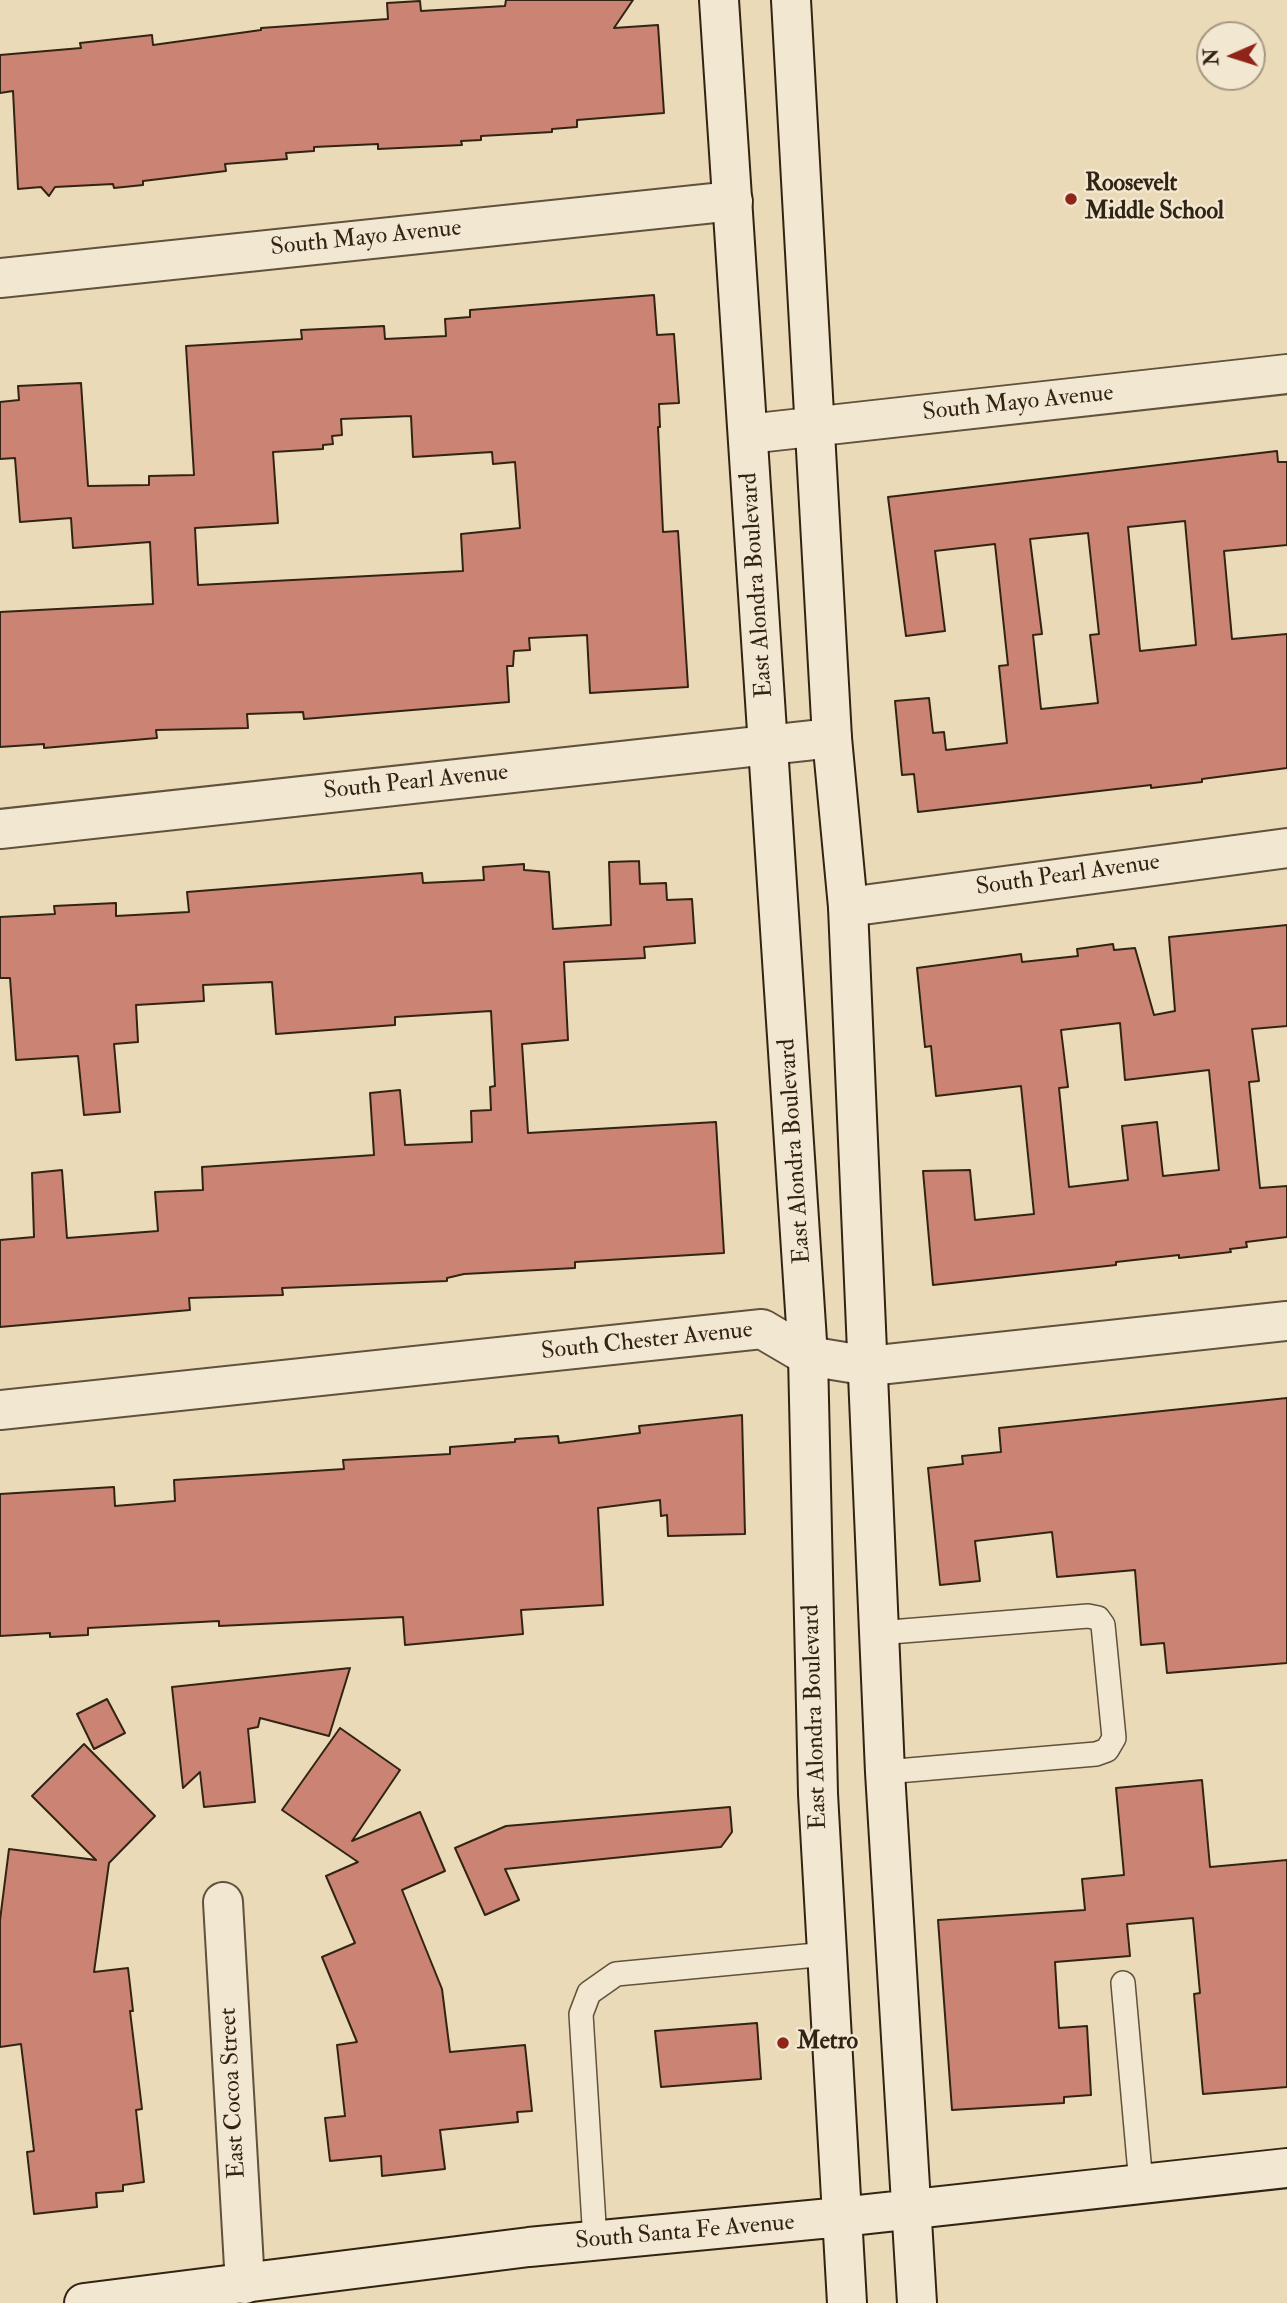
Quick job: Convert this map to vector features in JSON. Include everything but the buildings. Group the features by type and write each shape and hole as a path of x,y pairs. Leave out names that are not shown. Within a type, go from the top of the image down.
{"main road":[{"name":"East Alondra Boulevard","path":"719,0 808,1356 814,1665 847,2303"},
{"path":"790,0 832,738 848,907 878,1633 917,2303"},
{"name":"South Mayo Avenue","path":"0,278 733,201"},
{"name":"South Mayo Avenue","path":"748,434 1287,374"},
{"name":"South Pearl Avenue","path":"0,829 832,738"},
{"name":"South Pearl Avenue","path":"848,907 1287,848"},
{"name":"South Chester Avenue","path":"0,1410 762,1329 808,1356 869,1366 1287,1321"},
{"name":"East Cocoa Street","path":"223,1902 245,2284"},
{"name":"South Santa Fe Avenue","path":"84,2303 177,2298 245,2284 595,2241 912,2210 1287,2168"}],"lane":[{"path":"878,1633 1088,1616 1098,1618 1103,1626 1114,1738 1107,1751 1096,1754 885,1772"},
{"path":"595,2241 581,2014 589,1993 616,1974 827,1954"},
{"path":"1123,1983 1141,2185"}],"place":[{"name":"Roosevelt Middle School","path":"1071,199"},
{"name":"Metro","path":"783,2043"}]}
